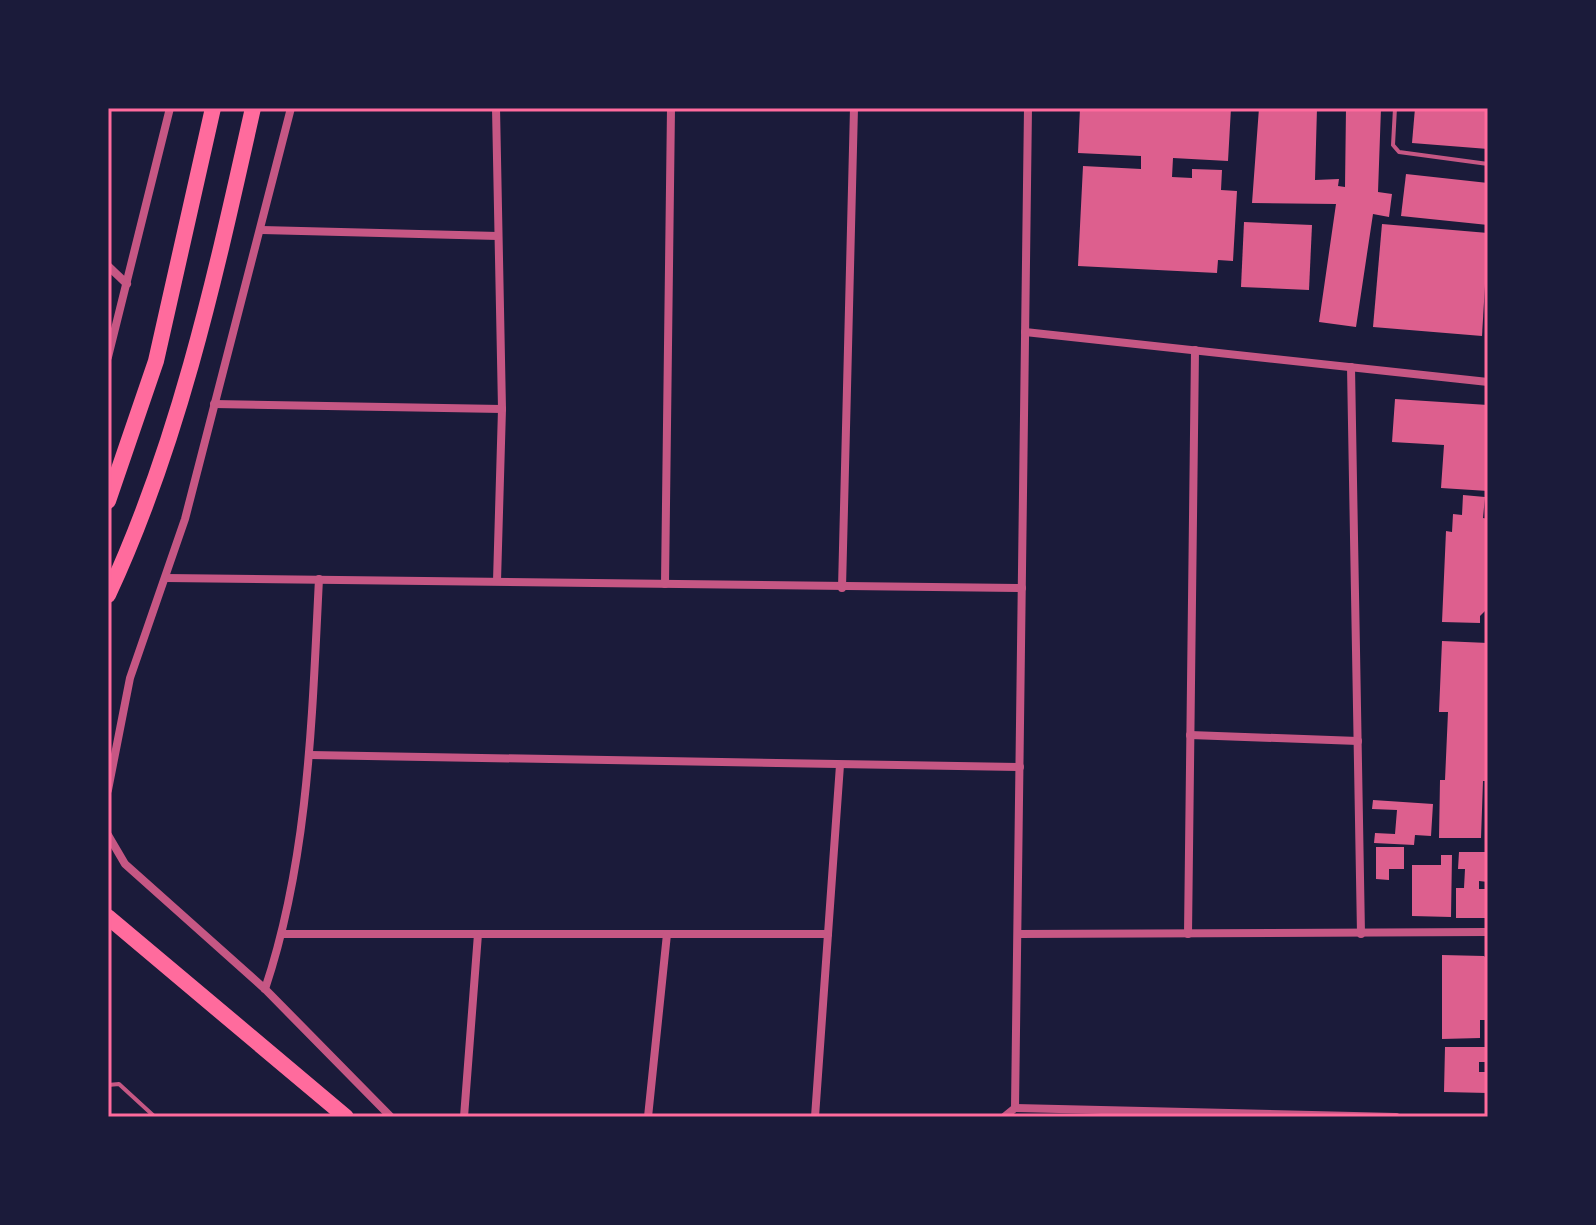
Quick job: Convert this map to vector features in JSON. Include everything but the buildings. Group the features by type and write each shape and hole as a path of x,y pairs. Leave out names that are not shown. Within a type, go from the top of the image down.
{"highway":[{"path":"108,501 156,361 213,108"},
{"path":"108,595 144,510 188,380 253,108"},
{"path":"108,917 346,1117"}],"street":[{"path":"108,357 170,108"},
{"path":"108,790 130,678 185,519 291,108"},
{"path":"496,108 502,409 497,581"},
{"path":"665,584 671,108"},
{"path":"842,588 854,108"},
{"path":"1015,1108 1028,108"},
{"path":"262,230 498,236"},
{"path":"108,266 127,284"},
{"path":"1025,332 1488,382"},
{"path":"1188,934 1195,350"},
{"path":"1351,367 1361,934"},
{"path":"214,404 502,409"},
{"path":"166,578 1022,588"},
{"path":"265,989 283,934 310,755 319,579"},
{"path":"1190,735 1358,741"},
{"path":"310,755 1020,767"},
{"path":"815,1117 840,765"},
{"path":"108,835 125,864 265,989 391,1117"},
{"path":"1018,934 1488,932"},
{"path":"283,934 828,934"},
{"path":"464,1117 478,934"},
{"path":"648,1117 667,934"},
{"path":"1004,1117 1015,1108 1130,1115 1396,1117"}],"lane":[{"path":"1395,108 1393,145 1399,152 1488,164"},
{"path":"108,1085 117,1083 155,1117"}]}
